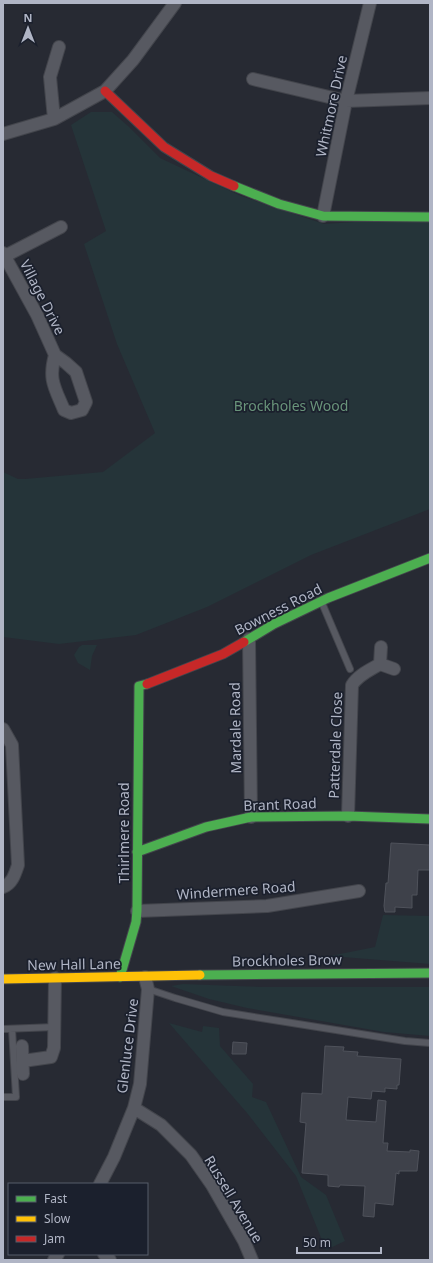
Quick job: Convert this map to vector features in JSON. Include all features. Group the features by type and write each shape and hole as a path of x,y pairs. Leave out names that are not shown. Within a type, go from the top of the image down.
{"main road":[{"path":"105,91 164,146 211,176 246,192 278,204 323,216 430,217"},
{"name":"Bowness Road","path":"139,686 148,684 223,654 274,624 321,602 430,558"},
{"name":"Thirlmere Road","path":"120,977 136,922 137,911 139,686"},
{"name":"Brant Road","path":"137,852 190,832 251,817 348,816 430,819"},
{"name":"Brockholes Brow","path":"145,977 253,974 430,973"},
{"name":"New Hall Lane","path":"3,979 145,977"}],"street":[{"path":"3,134 54,119 105,91 134,60 175,3"},
{"name":"Whitmore Drive","path":"323,216 346,101 370,3"},
{"path":"54,119 50,77 59,47"},
{"path":"253,79 346,101 430,98"},
{"path":"4,254 61,227"},
{"name":"Village Drive","path":"4,254 37,315 55,355"},
{"name":"Mardale Road","path":"249,639 251,817"},
{"path":"380,647 380,664 394,670"},
{"name":"Patterdale Close","path":"348,816 352,685 360,676 380,664"},
{"path":"3,729 12,745 18,865 12,879 6,887 3,887"},
{"name":"Windermere Road","path":"137,911 267,906 359,891"},
{"name":"Glenluce Drive","path":"101,1183 114,1157 134,1108 140,1084 148,989 145,977"},
{"path":"22,1061 52,1057 55,1027 55,978"},
{"path":"22,1046 23,1074"},
{"name":"Russell Avenue","path":"134,1108 161,1124 191,1156 212,1185 244,1242 252,1260"}],"lane":[{"path":"321,602 350,670"},
{"path":"148,989 223,1012 405,1041 430,1043"},
{"path":"3,1029 55,1027"},
{"path":"3,1097 16,1097 12,1029"}],"green space":[{"name":"Brockholes Wood","path":"91,112 112,112 160,158 241,196 324,224 430,217 430,509 311,555 207,607 136,635 59,644 3,637 3,472 18,479 25,479 103,472 155,433 117,344 84,244 106,231 71,125"},
{"path":"82,645 97,645 92,656 90,670 78,663 74,655"},
{"path":"383,915 430,916 430,964 330,956 375,947"},
{"path":"183,984 263,987 430,987 430,1036 384,1032 247,1008 209,999 171,986"},
{"path":"169,1023 202,1032 203,1026 219,1028 220,1046 253,1084 252,1097 266,1102 301,1177 326,1195 345,1241 326,1250 296,1176 247,1113"}],"building":[{"path":"391,843 430,845 430,870 418,870 417,895 412,895 412,908 395,907 395,912 385,912 384,906 386,883 388,883"},
{"path":"233,1042 247,1043 246,1054 232,1054"},
{"path":"325,1046 344,1047 343,1051 358,1052 357,1056 401,1059 399,1085 397,1085 397,1089 385,1088 385,1092 372,1091 371,1099 348,1097 346,1120 376,1122 378,1100 386,1101 383,1143 388,1143 387,1151 419,1151 417,1171 399,1171 399,1174 396,1173 393,1205 375,1203 374,1217 363,1216 365,1186 328,1186 328,1175 302,1173 306,1123 300,1122 302,1093 322,1094"}],"traffic: fast":[{"path":"234,186 279,204 323,216 430,217"},
{"path":"244,642 274,624 328,598 430,558"},
{"path":"120,977 136,922 139,686 147,684"},
{"path":"137,852 206,827 251,817 348,816 430,819"},
{"path":"200,975 430,973"}],"traffic: slow":[{"path":"3,979 200,975"}],"traffic: jam":[{"path":"105,91 164,147 211,176 234,186"},
{"path":"147,684 223,654 244,642"}]}
